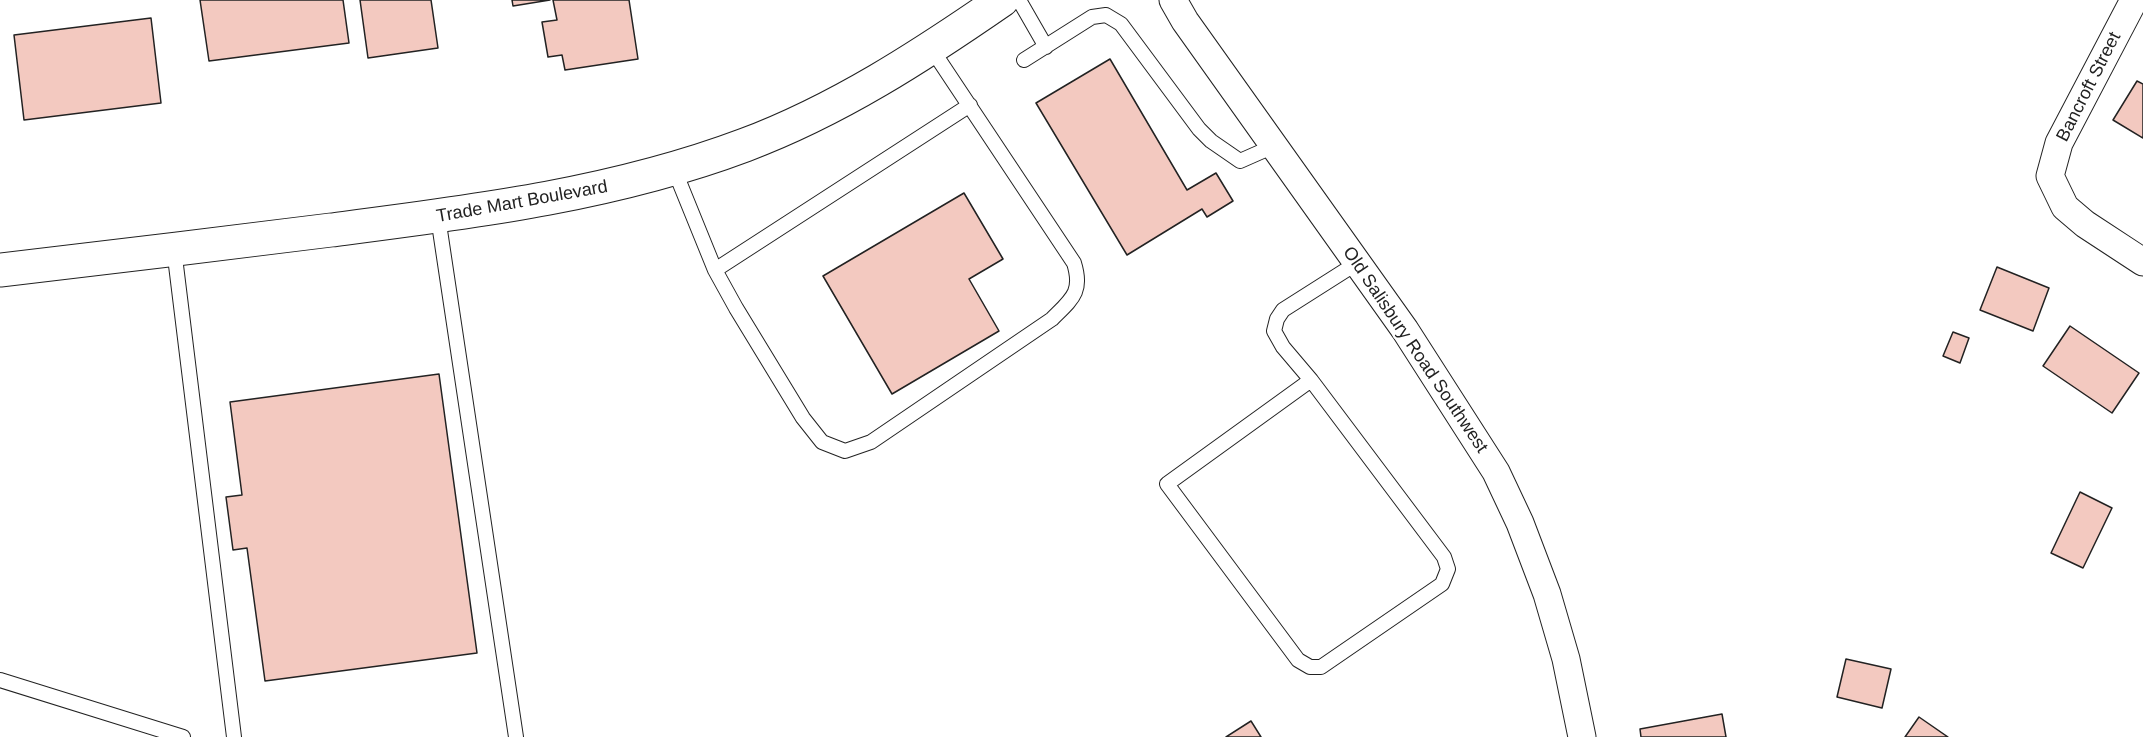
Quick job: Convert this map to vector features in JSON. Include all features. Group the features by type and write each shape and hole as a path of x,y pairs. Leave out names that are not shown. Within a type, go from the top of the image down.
{"street":[{"name":"Trade Mart Boulevard","path":"0,270 438,217 559,198 617,185 746,145 814,115 874,84 1002,0"},
{"name":"Old Salisbury Road Southwest","path":"1173,0 1185,21 1405,330 1496,472 1520,523 1547,594 1566,659 1582,737"},
{"name":"Bancroft Street","path":"2134,0 2059,143 2050,176 2065,207 2085,224 2143,262"}],"lane":[{"path":"1019,0 1046,47"},
{"path":"1024,60 1092,18 1106,15 1121,24 1199,129 1211,141 1240,161 1274,146"},
{"path":"674,169 715,270 803,418 822,442 845,451 871,442 1052,319 1072,299 1079,280 1074,263 931,48"},
{"path":"715,270 970,105"},
{"path":"438,217 516,737"},
{"path":"174,249 234,737"},
{"path":"1311,380 1167,484 1298,660 1310,667 1322,668 1442,584 1448,569 1444,557 1311,380 1283,347 1274,331 1282,310 1357,263"},
{"path":"0,680 183,737"}],"building":[{"path":"200,0 343,0 349,43 209,61"},
{"path":"360,0 431,0 438,48 368,58"},
{"path":"512,0 550,0 513,6"},
{"path":"553,0 629,0 638,59 565,70 562,55 548,57 542,22 557,20"},
{"path":"151,18 161,103 24,120 14,35"},
{"path":"1110,59 1187,190 1216,173 1233,201 1207,217 1202,209 1127,255 1036,103"},
{"path":"2137,81 2143,84 2143,138 2113,120"},
{"path":"964,193 1003,259 969,279 999,331 892,394 823,276"},
{"path":"1997,267 2049,288 2033,331 1980,310"},
{"path":"2070,326 2139,373 2112,413 2043,366"},
{"path":"1953,332 1969,338 1960,363 1943,356"},
{"path":"439,374 477,653 265,681 247,548 233,550 226,497 242,495 230,402"},
{"path":"2080,492 2112,508 2083,568 2051,553"},
{"path":"1846,659 1891,669 1882,708 1837,697"},
{"path":"1722,714 1726,737 1641,737 1640,729"},
{"path":"1919,717 1948,737 1905,737"},
{"path":"1251,721 1261,737 1226,737"}]}
